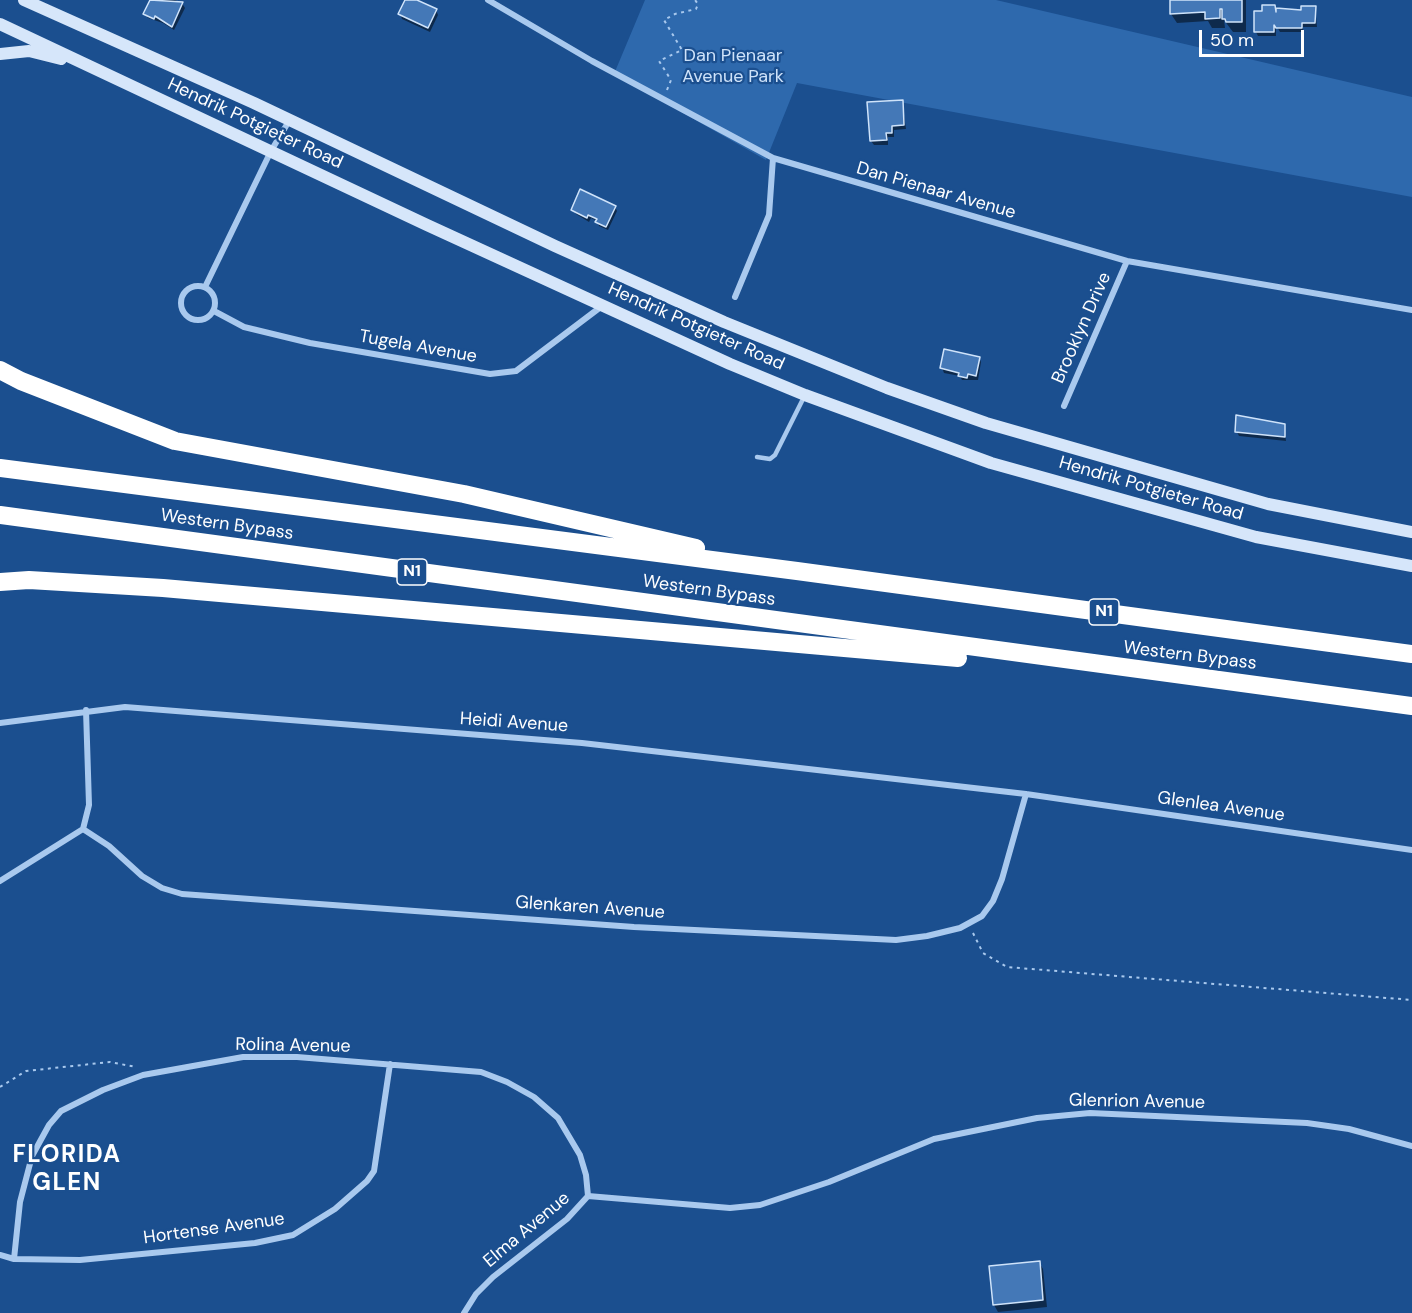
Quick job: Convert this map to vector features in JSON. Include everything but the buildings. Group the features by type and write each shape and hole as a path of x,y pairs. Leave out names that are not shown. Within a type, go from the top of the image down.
{"highway":[{"path":"0,370 21,381 175,441 464,494 796,571"},
{"name":"Western Bypass","path":"0,468 796,571 1412,654"},
{"name":"Western Bypass","path":"0,515 1412,706"},
{"path":"0,582 39,580 153,587 869,651 1155,673"}],"main road":[{"name":"Hendrik Potgieter Road","path":"24,0 254,103 713,318 887,388 986,423 1268,504 1412,532"},
{"name":"Hendrik Potgieter Road","path":"0,24 603,306 805,395 991,463 1256,537 1412,566"},
{"path":"0,54 29,51 105,72"}],"street":[{"name":"Dan Pienaar Avenue","path":"488,0 662,100 773,158 1127,261 1412,310"},
{"path":"205,287 271,151 289,121"},
{"path":"735,297 769,215 773,158"},
{"name":"Brooklyn Drive","path":"1064,406 1127,261"},
{"path":"192,287 205,287 214,297 214,311 209,316 196,320 190,319 182,309 180,302 186,290 192,287"},
{"name":"Tugela Avenue","path":"214,311 243,327 310,343 490,374 516,371 603,306"},
{"name":"Heidi Avenue","path":"0,723 86,710 125,707 582,743 1026,794"},
{"path":"0,881 83,829 89,805 86,710"},
{"name":"Glenlea Avenue","path":"1026,794 1412,849"},
{"name":"Glenkaren Avenue","path":"83,829 109,846 142,876 162,888 211,897 634,927 896,940 927,936 968,923 982,915 993,901 1026,794"},
{"name":"Rolina Avenue","path":"14,1259 25,1182 32,1156 49,1125 61,1112 79,1101 143,1075 243,1057 297,1057 481,1072 534,1097 558,1118 570,1136 586,1175 588,1196"},
{"name":"Hortense Avenue","path":"0,1255 14,1259 80,1260 255,1243 292,1235 308,1227 360,1188 374,1171 390,1064"},
{"name":"Glenrion Avenue","path":"730,1208 760,1205 778,1200 934,1139 1037,1118 1090,1113 1307,1123 1349,1129 1412,1146"},
{"name":"Elma Avenue","path":"464,1313 476,1294 493,1277 567,1219 588,1196 730,1208"}],"lane":[{"path":"757,457 770,459 775,455 805,395"}],"path":[{"path":"662,100 671,80 659,61 682,50 664,20 675,14 696,9 698,4 695,0"},
{"path":"968,923 983,953 1007,967 1412,1000"},
{"path":"0,1087 26,1071 110,1062 160,1071"}],"green space":[{"name":"Dan Pienaar Avenue Park","path":"645,0 996,0 1412,97 1412,197 797,83 766,160 614,74"}],"district":[{"name":"FLORIDA GLEN","path":"67,1170"}]}
